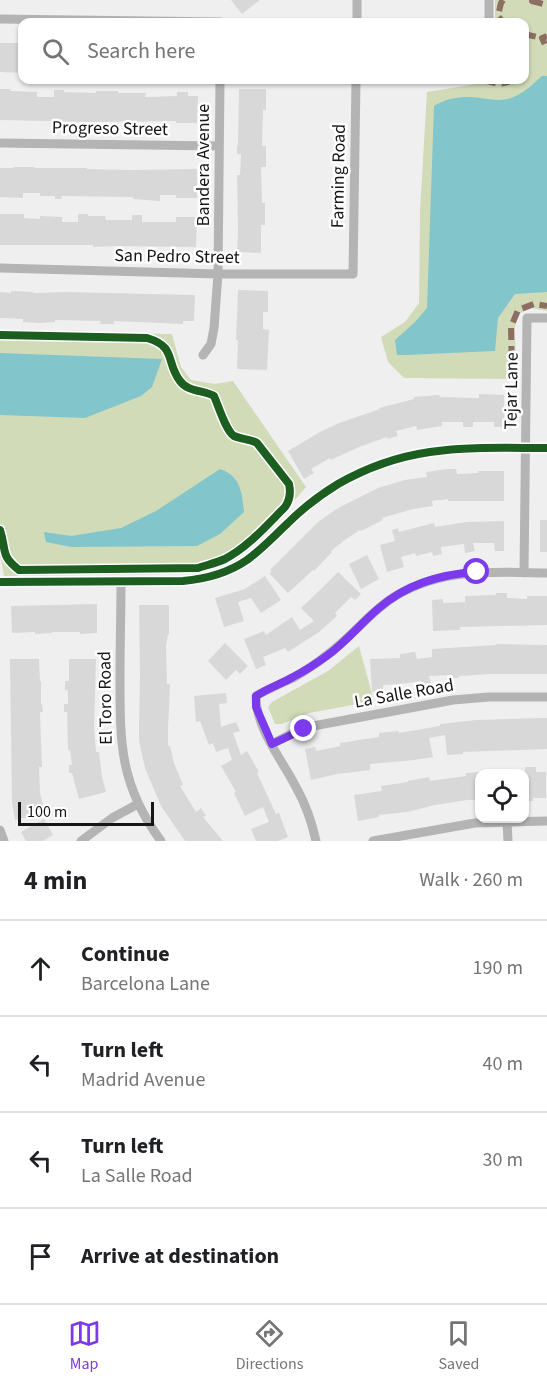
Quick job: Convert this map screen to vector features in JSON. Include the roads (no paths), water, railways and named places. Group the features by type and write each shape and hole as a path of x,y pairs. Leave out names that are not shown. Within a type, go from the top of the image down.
{"street":[{"path":"357,0 357,18"},
{"path":"489,0 489,18"},
{"path":"0,19 18,19"},
{"name":"Bandera Avenue","path":"203,356 211,344 214,328 218,274 220,84"},
{"name":"Farming Road","path":"352,274 356,84"},
{"name":"Progreso Street","path":"0,143 219,146"},
{"name":"San Pedro Street","path":"0,268 218,274 352,274"},
{"name":"Tejar Lane","path":"525,573 527,318 547,318"},
{"path":"0,582 185,581 207,578 238,565 256,553 324,493 351,477 387,462 409,455 440,450 547,448"},
{"path":"316,841 302,799 272,744 256,707 256,696 266,689 293,678 318,662 388,601 419,584 442,576 465,573 547,573"},
{"name":"El Toro Road","path":"121,581 120,735 124,764 138,804 161,841"},
{"name":"La Salle Road","path":"272,744 295,732 314,726 435,703 489,697 547,697"},
{"path":"81,841 112,818 138,804"},
{"path":"529,821 547,821"},
{"path":"373,841 475,823"},
{"path":"507,823 508,841"},
{"path":"0,830 4,841"}],"water":[{"path":"542,76 547,76 547,292 515,294 498,318 495,351 397,355 395,340 427,308 434,106 460,97 506,99 524,91"},
{"path":"0,353 162,359 152,387 141,396 85,418 0,415"},
{"path":"220,469 232,476 239,486 244,512 220,534 197,546 71,547 46,542 44,532 71,536 121,528 156,511"}]}
